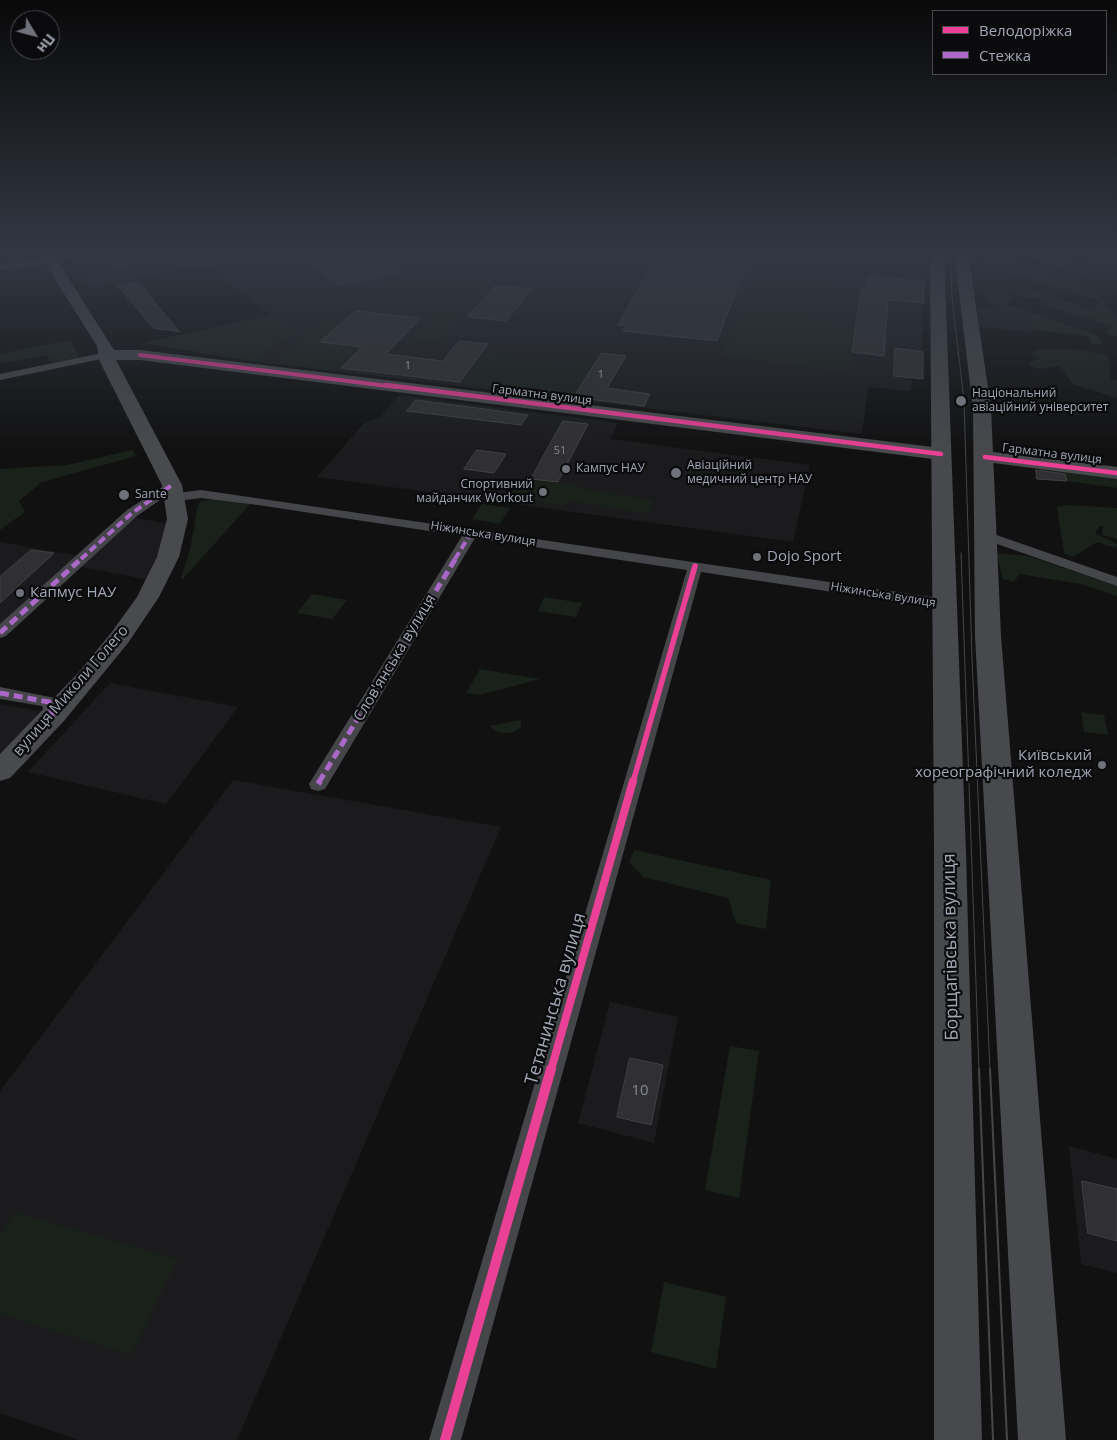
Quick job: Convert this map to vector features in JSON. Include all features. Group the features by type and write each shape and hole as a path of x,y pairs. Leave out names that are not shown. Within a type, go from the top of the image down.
{"main road":[{"path":"88,319 105,346 108,362 175,491"},
{"name":"Борщагівська вулиця","path":"938,319 945,604 958,1440"},
{"path":"970,319 978,363 985,457 988,636 1042,1440"},
{"name":"Гарматна вулиця","path":"107,355 140,355 941,454"},
{"name":"Гарматна вулиця","path":"985,457 1117,473"},
{"name":"вулиця Миколи Голего","path":"0,771 53,716 122,636 156,586 170,552 176,528 175,491"}],"street":[{"path":"0,377 107,355"},
{"path":"0,633 132,513 175,491"},
{"name":"Ніжинська вулиця","path":"175,491 258,500 945,604"},
{"name":"Слов'янська вулиця","path":"318,784 471,533"},
{"path":"985,535 1117,582"},
{"name":"Тетянинська вулиця","path":"445,1440 696,566"},
{"path":"0,693 48,702 53,716"}],"shaded area":[{"path":"252,319 923,319 923,379 912,378 911,391 868,387 862,434 267,363 143,343"},
{"path":"252,319 277,319 294,330 256,362 143,343"},
{"path":"323,319 346,319 321,342 372,348 342,368 460,382 479,353 573,364 576,359 596,362 574,397 273,363"},
{"path":"428,319 458,319 438,343 413,341 411,338"},
{"path":"736,319 819,319 857,324 851,373 721,355"},
{"path":"979,319 1032,319 1035,332 980,327"},
{"path":"1027,319 1051,319 1097,335 1103,344 1092,345 1088,336 1036,330"},
{"path":"1090,319 1117,319 1117,336 1106,334 1112,326"},
{"path":"71,340 79,358 51,363 47,355 0,364 0,354"},
{"path":"1036,349 1077,350 1108,355 1111,380 1117,380 1117,398 1073,384 1060,366 1041,369 1030,366 1029,361 1040,359 1031,355"},
{"name":"Кампус НАУ","path":"399,395 618,423 610,439 810,465 793,542 317,477 365,422 378,419"},
{"path":"132,450 136,456 42,482 19,501 25,512 0,530 0,469 67,465"},
{"path":"1040,468 1117,478 1117,488 1044,478 1040,474"},
{"path":"520,479 579,485 577,487 654,500 648,514 568,501 564,506 511,496"},
{"path":"215,498 251,503 182,580 181,577 195,526 198,505 200,502"},
{"path":"482,504 510,508 500,524 472,519"},
{"path":"1069,505 1117,508 1117,539 1102,535 1103,526 1100,526 1095,533 1117,544 1116,548 1097,542 1073,557 1064,553 1057,507"},
{"path":"132,517 168,524 150,580 76,566"},
{"name":"Капмус НАУ","path":"0,542 80,556 0,629"},
{"path":"996,553 1028,556 1117,586 1117,596 1081,584 1019,574 1014,582 1003,579"},
{"path":"312,594 347,600 332,619 297,613"},
{"path":"544,597 582,603 576,617 538,611"},
{"path":"480,669 540,679 479,695 466,693"},
{"path":"110,683 238,707 166,804 28,772"},
{"path":"0,704 45,712 0,759"},
{"path":"1081,712 1104,715 1108,735 1084,732"},
{"path":"521,720 521,727 509,733 501,733 489,726"},
{"path":"233,780 501,827 237,1440 78,1440 0,1413 0,1091"},
{"path":"634,850 771,880 766,929 736,923 728,898 643,877 629,862"},
{"path":"610,1002 678,1017 654,1143 578,1123"},
{"path":"730,1046 759,1051 739,1198 705,1190"},
{"path":"1069,1146 1117,1159 1117,1273 1081,1264"},
{"path":"15,1212 178,1259 131,1355 0,1314 0,1236"},
{"path":"664,1282 726,1297 716,1369 651,1352"}],"building":[{"path":"146,319 169,319 180,332 153,328"},
{"path":"346,319 420,319 386,354 443,361 459,341 488,344 460,382 341,368 362,347 320,342"},
{"path":"489,319 507,319 506,321"},
{"path":"621,319 725,319 717,341 623,331 626,326 618,325"},
{"path":"857,319 887,319 884,356 852,352"},
{"path":"895,348 923,352 923,379 894,376"},
{"path":"602,353 626,356 607,388 650,394 644,406 574,397"},
{"path":"416,400 528,415 521,425 407,411"},
{"path":"563,421 588,424 558,482 531,479"},
{"path":"477,450 506,454 494,473 464,469"},
{"path":"1036,470 1065,474 1067,481 1037,479"},
{"path":"31,550 54,553 0,603 0,577"},
{"path":"630,1058 663,1065 651,1125 617,1117"},
{"path":"1082,1181 1117,1189 1117,1241 1088,1233"}],"tram line":[{"path":"955,319 964,401 972,658 990,1070"},
{"path":"961,553 979,1070"},
{"path":"979,1069 993,1440"},
{"path":"990,1069 1007,1440"}],"marked path":[{"path":"0,633 132,513 172,485"},
{"path":"318,784 471,533"},
{"path":"0,693 49,702 53,716"}],"cycle path":[{"path":"140,355 941,454"},
{"path":"985,457 1117,473"},
{"path":"445,1440 695,566"}],"place":[{"name":"Національний авіаційний університет","path":"961,401"},
{"name":"Кампус НАУ","path":"566,469"},
{"name":"Авіаційний медичний центр НАУ","path":"676,473"},
{"name":"Спортивний майданчик Workout","path":"543,492"},
{"name":"Sante","path":"124,495"},
{"name":"Dojo Sport","path":"757,557"},
{"name":"Капмус НАУ","path":"20,593"},
{"name":"Київський хореографічний коледж","path":"1102,765"}]}
